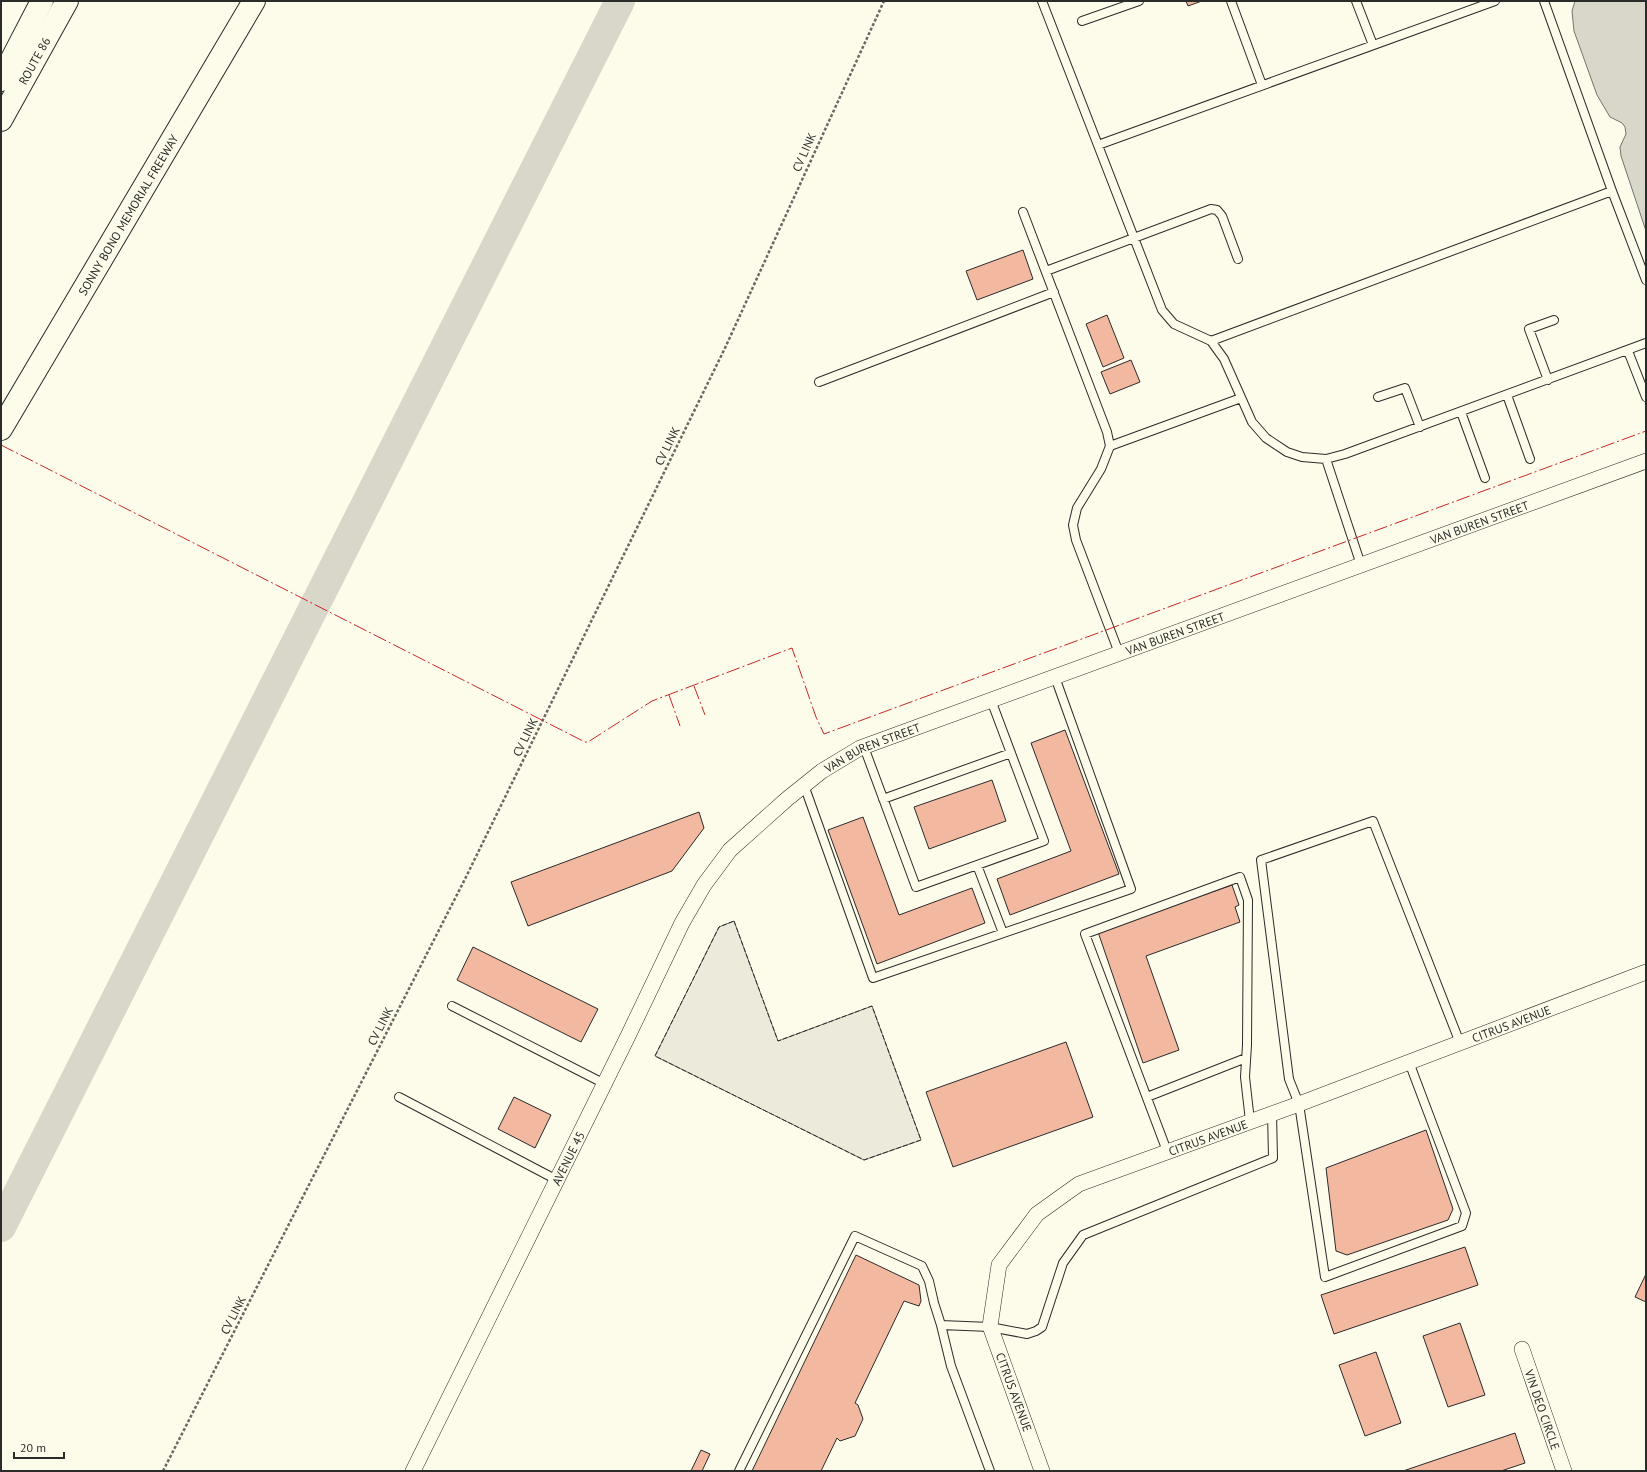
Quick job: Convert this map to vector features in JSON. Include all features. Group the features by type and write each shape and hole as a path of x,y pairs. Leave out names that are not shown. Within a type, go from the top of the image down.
{"highway":[{"path":"1,80 42,1"},
{"name":"ROUTE 86","path":"1,120 67,1"},
{"name":"SONNY BONO MEMORIAL FREEWAY","path":"1,429 236,34 254,1"},
{"path":"236,34 270,1"}],"street":[{"name":"VAN BUREN STREET","path":"730,850 822,771 864,747 1646,461"},
{"name":"AVENUE 45","path":"413,1471 605,1084 682,923 704,885 730,850"},
{"name":"CITRUS AVENUE","path":"1042,1471 990,1327 998,1265 1037,1214 1079,1184 1299,1104 1646,972"},
{"name":"VIN DEO CIRCLE","path":"1522,1349 1564,1471"}],"lane":[{"path":"1042,1 1162,310 1174,324 1211,341 1224,359 1252,422 1266,438 1287,452 1302,457 1326,460 1628,351 1646,343"},
{"path":"1082,21 1139,1"},
{"path":"1231,1 1262,85"},
{"path":"1356,1 1372,45"},
{"path":"1098,145 1496,1"},
{"path":"1544,1 1612,191 1646,280"},
{"path":"1211,341 1612,191"},
{"path":"1046,272 1211,209 1217,210 1222,216 1238,259"},
{"path":"1023,212 1107,432 1110,446 1101,469 1077,508 1073,525 1076,540 1119,653"},
{"path":"819,382 1054,292"},
{"path":"1548,380 1529,329 1554,320"},
{"path":"1628,351 1646,397"},
{"path":"1378,397 1405,388 1420,427"},
{"path":"1507,395 1530,459"},
{"path":"1110,446 1241,398"},
{"path":"1461,412 1485,478"},
{"path":"1326,460 1361,565"},
{"path":"804,786 873,978 1131,889 1055,677"},
{"path":"864,747 916,887 1044,841 991,700"},
{"path":"883,799 1011,753"},
{"path":"1409,1062 1466,1213 1462,1226 1325,1277 1299,1104 1288,1079 1262,860 1373,821 1460,1043"},
{"path":"977,865 1003,933"},
{"path":"1167,1151 1085,934 1240,878 1248,900 1245,1077 1250,1121"},
{"path":"452,1006 605,1084"},
{"path":"1147,1097 1246,1058"},
{"path":"399,1098 557,1180"},
{"path":"941,1325 990,1327 1027,1334 1036,1331 1042,1327 1063,1263 1083,1235 1273,1158 1272,1113"},
{"path":"739,1471 855,1236 922,1266 929,1281 951,1366 990,1471"}],"path":[{"name":"CV LINK","path":"163,1471 465,879 722,355 884,1"}],"shaded area":[{"path":"1575,1 1646,1 1646,231 1621,156 1620,147 1626,134 1625,127 1622,123 1610,117 1597,95 1574,31 1572,11"},
{"path":"734,921 778,1041 872,1006 921,1140 864,1160 655,1056 719,927"}],"building":[{"path":"1186,1 1202,1 1188,6"},
{"path":"1023,250 1033,279 977,300 966,271"},
{"path":"1107,315 1124,358 1103,367 1086,324"},
{"path":"1131,360 1140,382 1110,394 1101,372"},
{"path":"1065,730 1119,874 1010,915 997,879 1071,851 1031,743"},
{"path":"992,780 1006,821 929,849 914,807"},
{"path":"699,812 704,828 672,871 528,926 511,882"},
{"path":"863,817 899,915 972,888 985,923 877,964 828,830"},
{"path":"1232,885 1239,905 1235,907 1240,922 1146,956 1179,1050 1143,1063 1098,932"},
{"path":"473,947 598,1009 581,1042 457,980"},
{"path":"1066,1042 1093,1117 953,1167 926,1092"},
{"path":"514,1097 551,1115 535,1148 498,1129"},
{"path":"1426,1130 1453,1209 1448,1220 1347,1255 1336,1251 1326,1168"},
{"path":"1465,1247 1478,1285 1334,1334 1321,1295"},
{"path":"856,1255 919,1285 921,1301 919,1306 904,1301 855,1403 858,1405 863,1419 855,1436 840,1441 837,1438 821,1471 752,1471"},
{"path":"1646,1274 1646,1302 1635,1297"},
{"path":"1460,1323 1485,1395 1448,1407 1423,1336"},
{"path":"1376,1352 1401,1423 1365,1436 1339,1365"},
{"path":"1515,1433 1525,1463 1501,1471 1403,1471"},
{"path":"701,1450 710,1454 702,1471 691,1471"}],"waterway":[{"path":"1,1227 620,1"}],"fence":[{"path":"734,921 778,1041 872,1006 921,1140 864,1160 655,1056 719,927 734,921"}],"power":[{"path":"1,445 585,742 588,742 652,701 792,648 816,717 824,734 1646,431"},
{"path":"694,686 705,715"},
{"path":"669,695 680,726"}]}
